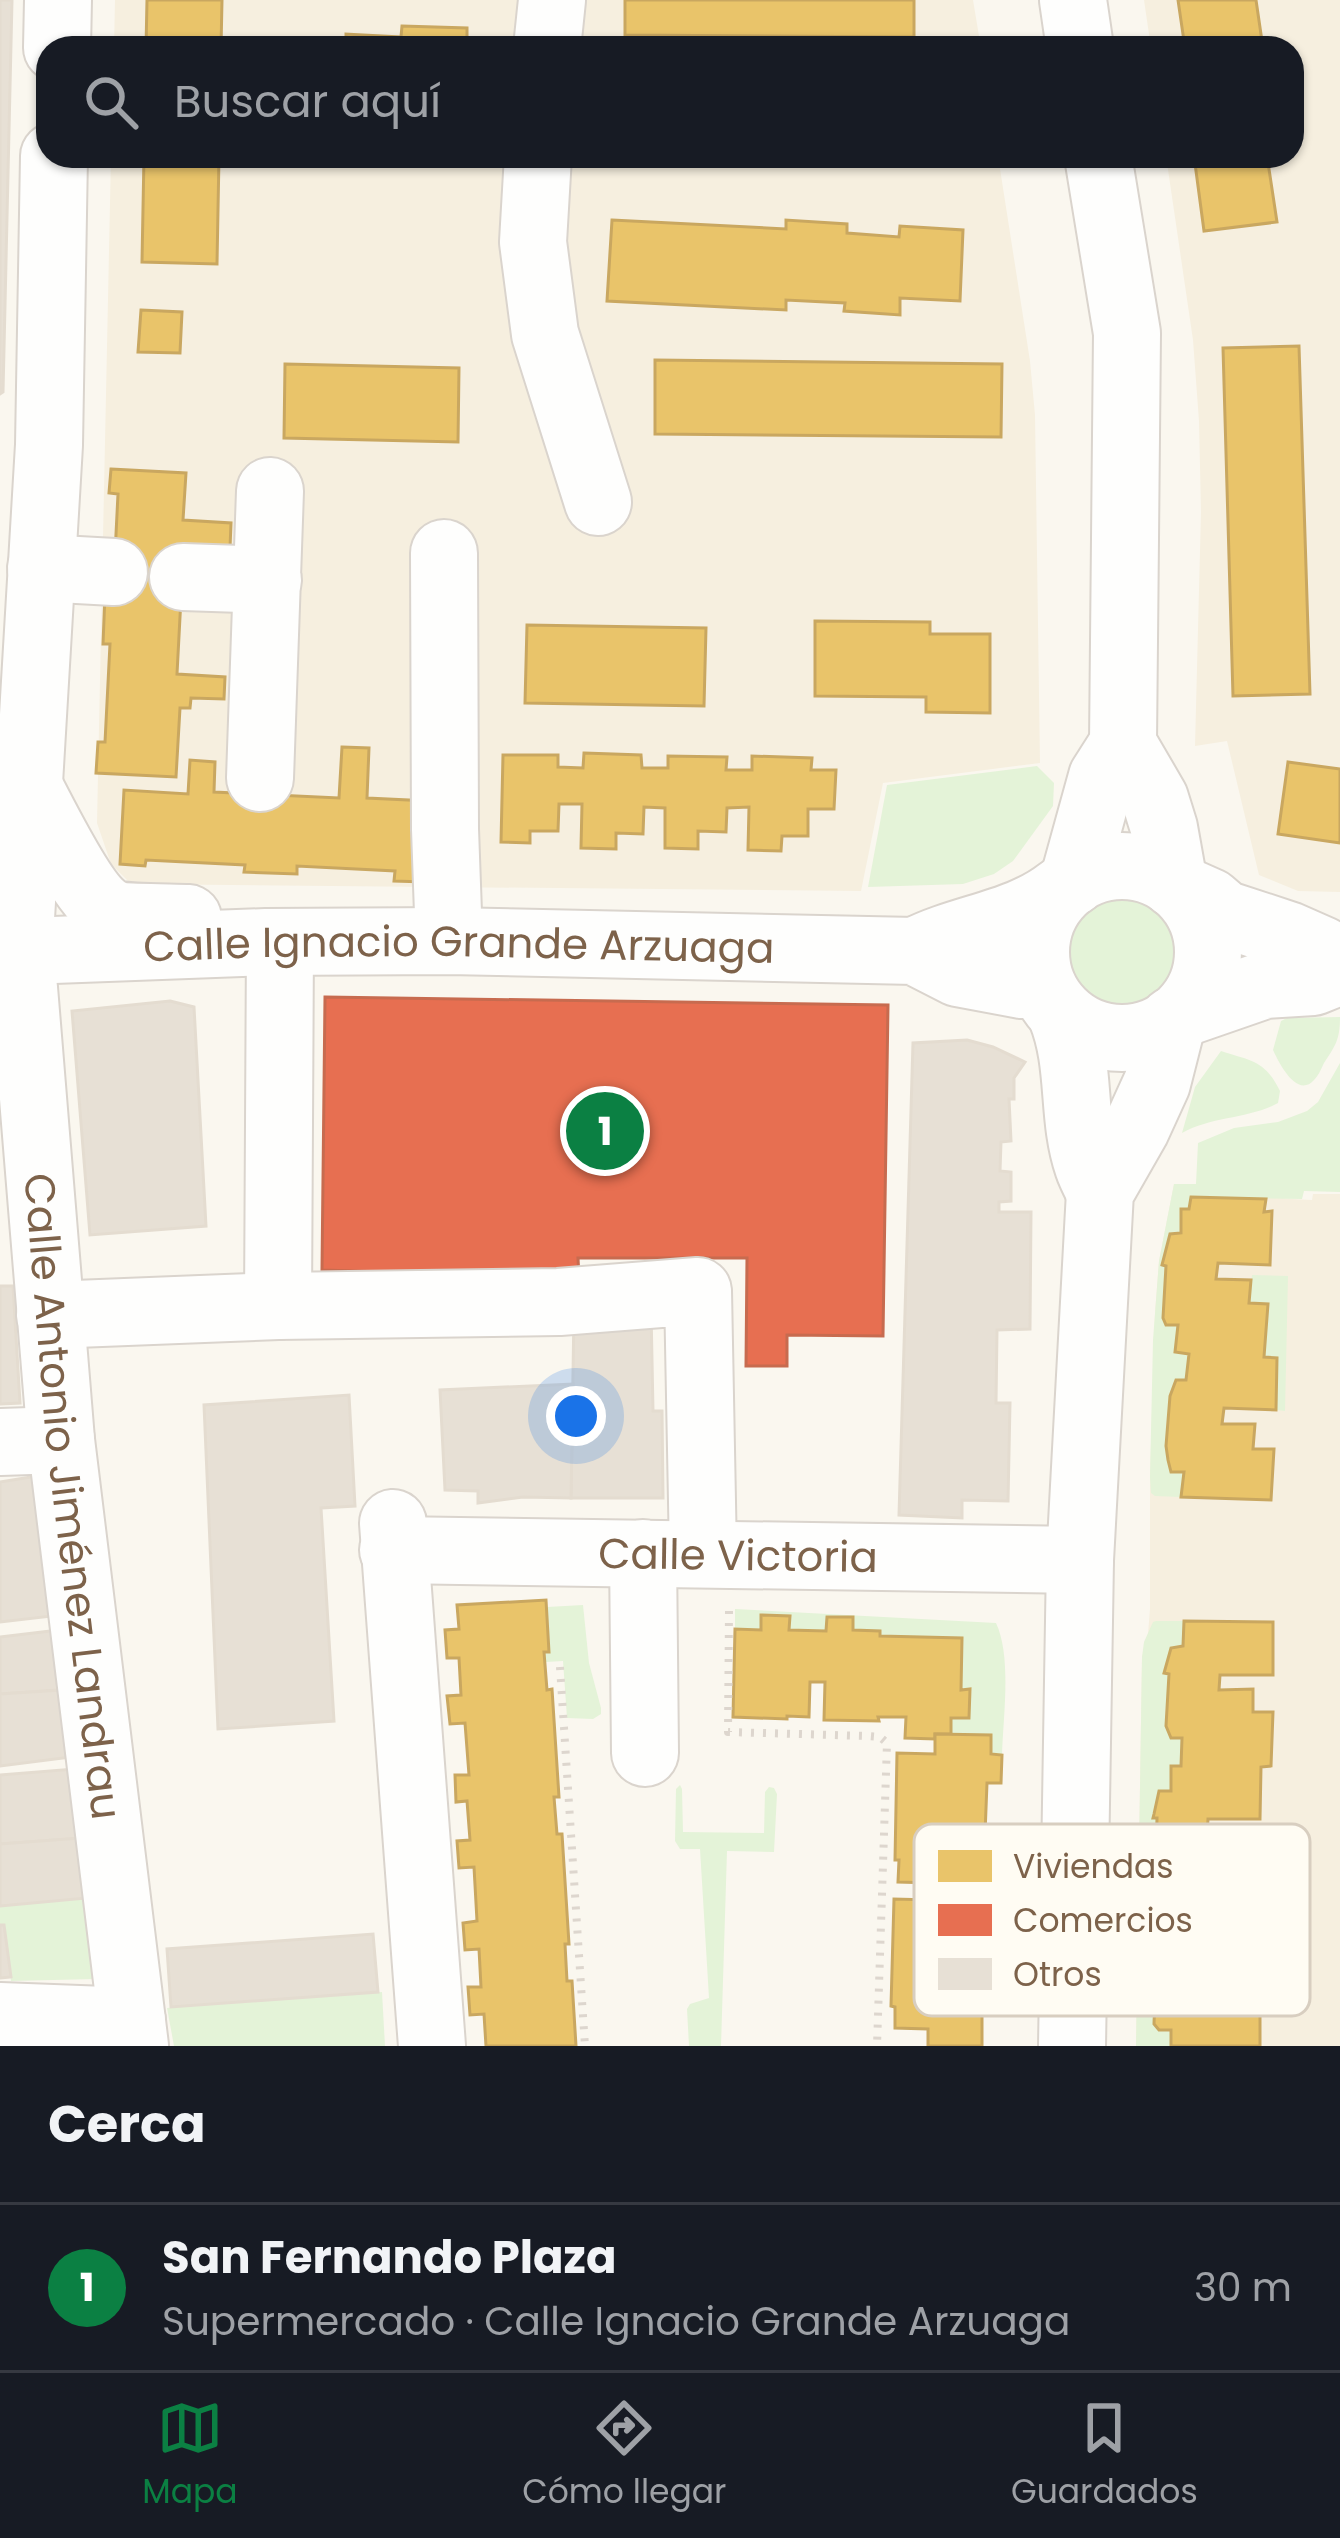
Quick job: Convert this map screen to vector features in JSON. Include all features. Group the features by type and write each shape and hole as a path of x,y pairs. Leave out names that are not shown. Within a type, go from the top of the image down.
{"street":[{"path":"56,36 58,0"},
{"path":"548,36 552,0"},
{"path":"1072,0 1079,36"},
{"name":"Calle Antonio Jiménez Landrau","path":"53,168 24,445 41,568 28,785 9,952 24,988 50,1315 30,1441 133,2034"},
{"path":"537,168 533,242 545,334 598,502"},
{"path":"1076,1824 1080,1560 1100,1192 1136,1129 1179,1016 1203,984 1209,951 1202,918 1179,887 1155,799 1123,744 1127,333 1100,168"},
{"path":"260,778 270,491"},
{"path":"444,553 449,940"},
{"path":"41,568 114,572"},
{"path":"183,577 268,580"},
{"path":"1100,1192 1088,1166 1075,1058 1035,952 1042,920 1067,886 1091,826 1102,777 1123,744"},
{"path":"28,785 68,859 112,914 202,919 273,942 278,1306"},
{"path":"1052,999 1090,1032 1123,1039 1156,1032 1179,1016 1265,985 1313,982 1340,967 1322,950 1224,914 1155,872 1119,866 1088,872 1067,886"},
{"name":"Calle Ignacio Grande Arzuaga","path":"9,952 449,940 915,950 1006,919 1067,886"},
{"name":"Calle Ignacio Grande Arzuaga","path":"915,950 958,973 1052,999"},
{"path":"50,1315 559,1302 698,1291 692,1569 645,1754"},
{"name":"Calle Victoria","path":"432,2046 393,1537 692,1569 1080,1560"},
{"path":"0,2016 133,2034"},
{"path":"1072,2016 1072,2046"}],"path":[{"path":"692,1569 728,1732 868,1736 887,1743 878,2046"},
{"path":"560,1667 585,2046"}],"shaded area":[{"path":"115,0 973,0 979,36 114,36"},
{"path":"1144,0 1340,0 1340,892 1298,891 1259,875 1227,741 1195,746 1199,421 1193,340 1168,168 1304,168 1304,36 1149,36"},
{"path":"111,168 1000,168 1035,415 1040,763 883,783 861,891 131,884 111,864 97,823"},
{"path":"1174,1184 1292,1199 1340,1194 1340,2046 1136,2046 1136,2016 1310,2016 1310,1824 1139,1824 1159,1261"}],"green space":[{"path":"1037,766 1054,783 1053,806 1013,861 994,874 963,884 868,887 887,785"},
{"path":"1121,900 1142,905 1160,917 1172,935 1177,956 1172,977 1160,995 1142,1007 1121,1012 1100,1007 1082,995 1070,977 1065,956 1070,935 1082,917 1100,905"},
{"path":"1340,1017 1337,1042 1317,1076 1308,1085 1295,1082 1273,1050 1281,1021"},
{"path":"1221,1051 1263,1067 1280,1091 1278,1103 1182,1133 1195,1087"},
{"path":"1340,1063 1340,1192 1304,1191 1302,1199 1191,1197 1189,1209 1181,1209 1181,1233 1169,1235 1162,1264 1166,1266 1163,1318 1166,1325 1178,1325 1176,1352 1189,1354 1186,1380 1176,1380 1170,1402 1167,1449 1171,1471 1184,1472 1181,1497 1155,1496 1150,1477 1153,1340 1159,1261 1174,1184 1196,1184 1198,1143 1234,1128 1278,1122 1307,1111 1318,1102"},
{"path":"1252,1275 1288,1276 1285,1411 1276,1410 1277,1358 1264,1357 1268,1305 1249,1303"},
{"path":"583,1605 589,1663 601,1708 593,1719 567,1718 563,1661 546,1662 544,1652 549,1651 547,1607"},
{"path":"735,1609 996,1623 1005,1670 1002,1755 991,1754 991,1735 951,1734 951,1718 969,1717 970,1690 961,1690 962,1638 789,1630 789,1616 762,1615 761,1630 735,1629"},
{"path":"1184,1621 1183,1646 1171,1648 1165,1672 1169,1674 1165,1718 1171,1738 1182,1738 1181,1766 1171,1766 1171,1791 1159,1792 1157,1824 1139,1824 1142,1657 1153,1622"},
{"path":"680,1785 683,1832 764,1833 765,1792 769,1787 777,1794 774,1852 727,1851 721,2046 689,2046 687,2009 709,1998 700,1849 680,1849 675,1841 676,1789"},
{"path":"87,1898 95,1979 11,1981 0,1906"},
{"path":"382,1992 385,2046 174,2046 167,2008"},
{"path":"1136,2016 1153,2016 1158,2030 1171,2030 1171,2046 1136,2046"}],"building: Viviendas":[{"path":"147,0 222,0 221,36 146,36"},
{"path":"625,0 914,0 914,36 625,35"},
{"path":"1178,0 1256,0 1261,36 1183,36"},
{"path":"402,26 467,28 467,36 401,36"},
{"path":"144,168 219,168 217,264 142,262"},
{"path":"1196,168 1269,168 1277,222 1204,231"},
{"path":"612,220 786,229 786,220 847,224 847,233 899,237 900,226 963,230 960,301 900,298 900,315 844,311 845,303 786,300 786,310 607,301"},
{"path":"141,310 182,312 180,353 138,352"},
{"path":"1299,346 1310,694 1233,696 1223,348"},
{"path":"655,360 1002,364 1001,437 655,434"},
{"path":"285,364 459,368 458,442 284,438"},
{"path":"111,469 186,473 183,520 231,523 230,548 183,560 177,674 225,677 224,699 191,698 190,708 180,708 176,777 96,773 98,742 105,742 110,644 103,644 105,594 113,594 118,494 109,493"},
{"path":"815,621 930,622 930,634 990,634 990,713 926,712 926,697 815,696"},
{"path":"527,625 706,628 704,706 525,703"},
{"path":"342,747 369,748 367,798 429,801 425,882 394,881 395,871 297,866 297,874 244,872 245,865 146,860 145,866 120,864 124,790 188,794 190,760 215,762 214,792 339,798"},
{"path":"584,753 641,755 642,768 668,768 668,756 727,757 726,770 752,770 752,756 812,758 811,770 836,770 834,809 808,809 808,836 782,836 781,851 748,850 749,807 727,808 726,832 698,831 698,849 665,848 665,808 644,807 643,834 616,833 616,849 581,848 582,804 559,804 558,831 530,831 530,843 501,842 503,755 558,755 558,767 583,768"},
{"path":"1288,762 1340,769 1340,843 1278,834"},
{"path":"1191,1197 1266,1199 1264,1212 1272,1211 1270,1265 1218,1263 1216,1279 1251,1280 1249,1303 1268,1304 1264,1357 1277,1358 1276,1410 1224,1408 1222,1424 1255,1424 1253,1449 1274,1449 1271,1500 1181,1497 1184,1472 1171,1472 1166,1446 1170,1396 1176,1380 1186,1380 1189,1354 1175,1352 1178,1325 1166,1325 1163,1318 1166,1266 1162,1265 1170,1234 1181,1233 1181,1209 1189,1209"},
{"path":"546,1600 549,1652 544,1652 547,1690 552,1689 559,1797 554,1797 557,1834 562,1834 567,1981 572,1981 576,2046 486,2046 484,2014 470,2015 468,1987 481,1987 479,1949 465,1950 463,1923 477,1921 474,1867 459,1868 457,1841 470,1840 467,1801 456,1802 455,1775 469,1775 465,1723 450,1724 447,1696 461,1695 459,1658 447,1658 445,1630 459,1629 457,1605"},
{"path":"761,1615 790,1616 789,1630 826,1631 827,1617 853,1617 853,1630 880,1631 880,1636 962,1638 961,1690 970,1689 969,1718 951,1718 951,1734 935,1734 935,1739 905,1738 906,1717 824,1720 825,1682 810,1682 809,1717 733,1717 735,1629 761,1630"},
{"path":"1184,1621 1273,1622 1273,1675 1220,1675 1219,1690 1253,1689 1253,1712 1273,1712 1271,1766 1261,1767 1260,1819 1157,1824 1153,1818 1159,1791 1171,1791 1171,1766 1181,1766 1182,1738 1171,1738 1166,1726 1169,1674 1164,1673 1171,1648 1183,1646"},
{"path":"935,1734 991,1735 991,1754 1002,1755 1001,1783 987,1783 985,1824 914,1824 914,1882 898,1882 897,1753 935,1754"},
{"path":"894,1899 914,1900 914,2016 982,2016 982,2046 928,2046 928,2029 895,2028 895,2007 891,2006"},
{"path":"1154,2016 1260,2016 1260,2046 1171,2046 1171,2030 1159,2030"}],"building: Comercios":[{"path":"325,997 888,1005 883,1336 787,1335 787,1366 746,1366 747,1258 578,1258 579,1278 322,1270"}],"building: Otros":[{"path":"0,0 12,0 0,394"},
{"path":"170,1001 194,1007 206,1226 90,1235 72,1011"},
{"path":"967,1040 1025,1062 1014,1078 1014,1099 1009,1099 1011,1141 1001,1142 1000,1171 1011,1172 1011,1201 999,1202 999,1212 1031,1212 1030,1329 997,1330 996,1403 1010,1403 1008,1501 962,1500 962,1518 899,1515 913,1043"},
{"path":"0,1286 13,1286 20,1403 0,1404"},
{"path":"651,1310 653,1411 662,1411 663,1498 571,1498 574,1312"},
{"path":"573,1384 571,1498 478,1503 478,1491 445,1490 440,1390"},
{"path":"349,1395 355,1506 321,1508 334,1721 218,1729 204,1405"},
{"path":"43,1475 52,1616 0,1622 0,1482"},
{"path":"51,1631 58,1690 0,1694 0,1637"},
{"path":"62,1690 71,1757 0,1766 0,1694"},
{"path":"74,1769 81,1838 0,1844 0,1775"},
{"path":"81,1838 87,1898 0,1906 0,1844"},
{"path":"0,1925 4,1925 11,1977 0,1978"},
{"path":"373,1934 378,1992 171,2007 167,1949"}],"place":[{"name":"San Fernando Plaza","path":"605,1131"}]}
